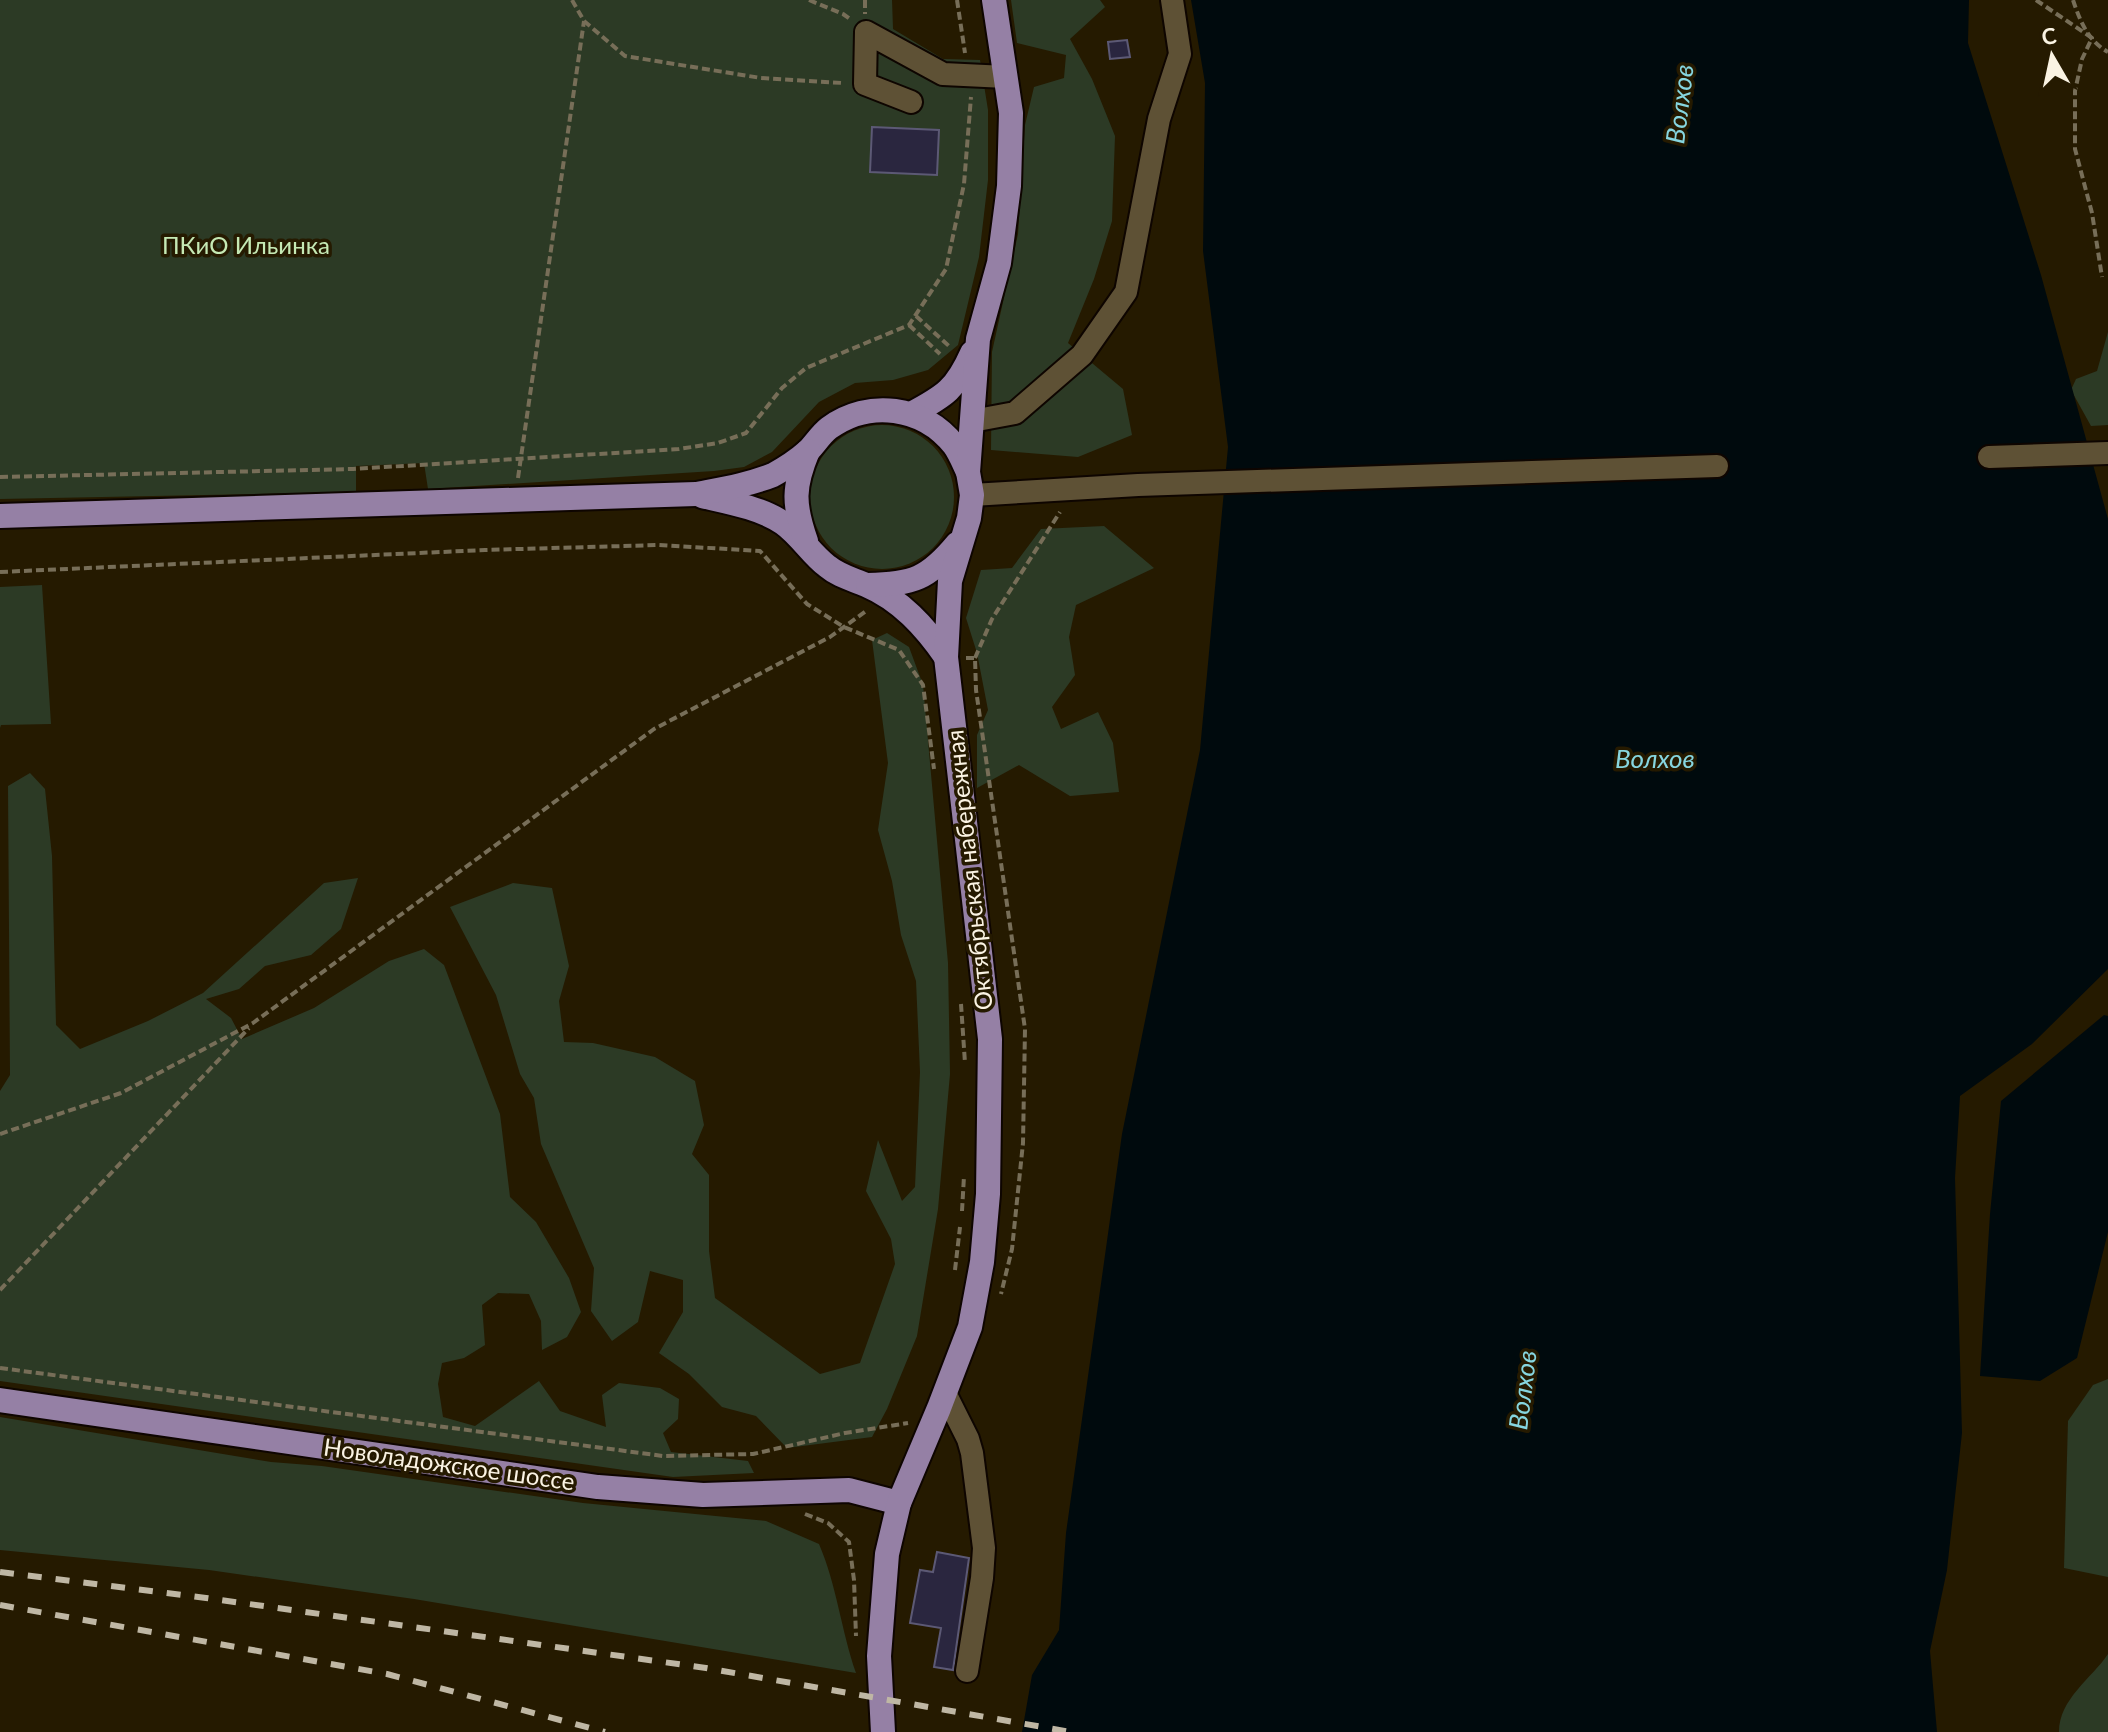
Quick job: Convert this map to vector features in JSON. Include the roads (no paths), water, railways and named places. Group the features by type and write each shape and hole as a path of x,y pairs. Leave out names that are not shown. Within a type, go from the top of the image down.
{"main road":[{"name":"Октябрьская набережная","path":"883,1732 879,1656 887,1554 899,1503 970,1327 982,1262 988,1194 990,1039 946,657 950,581 969,518 978,339 999,263 1009,186 1011,113 994,0"},
{"path":"911,414 939,399 960,379 978,339"},
{"path":"0,516 696,494 746,484 775,474 808,451 827,429 853,415 881,409 911,414 936,427 956,447 970,484"},
{"path":"808,451 796,480 795,512 806,542 826,566"},
{"path":"696,494 740,505 782,523 826,566 845,578 876,590 909,612 927,630 946,657"},
{"path":"876,590 903,584 937,568 961,539"},
{"name":"Новоладожское шоссе","path":"0,1400 598,1487 703,1495 849,1490 899,1503"}],"street":[{"path":"972,421 1015,413 1082,355 1126,292 1159,119 1180,54 1172,0"},
{"path":"911,102 865,84 866,32 943,74 1006,77"},
{"path":"1989,457 2108,453"},
{"path":"970,484 1075,489 1717,466"},
{"path":"945,1393 972,1453 984,1548 967,1671"}],"water":[{"name":"Волхов","path":"1191,0 1969,0 1968,43 2041,275 2108,519 2108,969 2032,1044 1960,1096 1955,1178 1962,1433 1947,1570 1930,1651 1937,1732 1022,1732 1032,1675 1059,1630 1066,1533 1122,1134 1200,750 1228,447 1203,251 1205,83"},
{"path":"2104,1015 2108,1016 2108,1232 2077,1358 2040,1381 1980,1376 2001,1101"}],"railway":[{"path":"0,1572 706,1668 1071,1732"},
{"path":"0,1605 387,1674 605,1732"}],"park label":[{"name":"ПКиО Ильинка","path":"246,246"}]}
